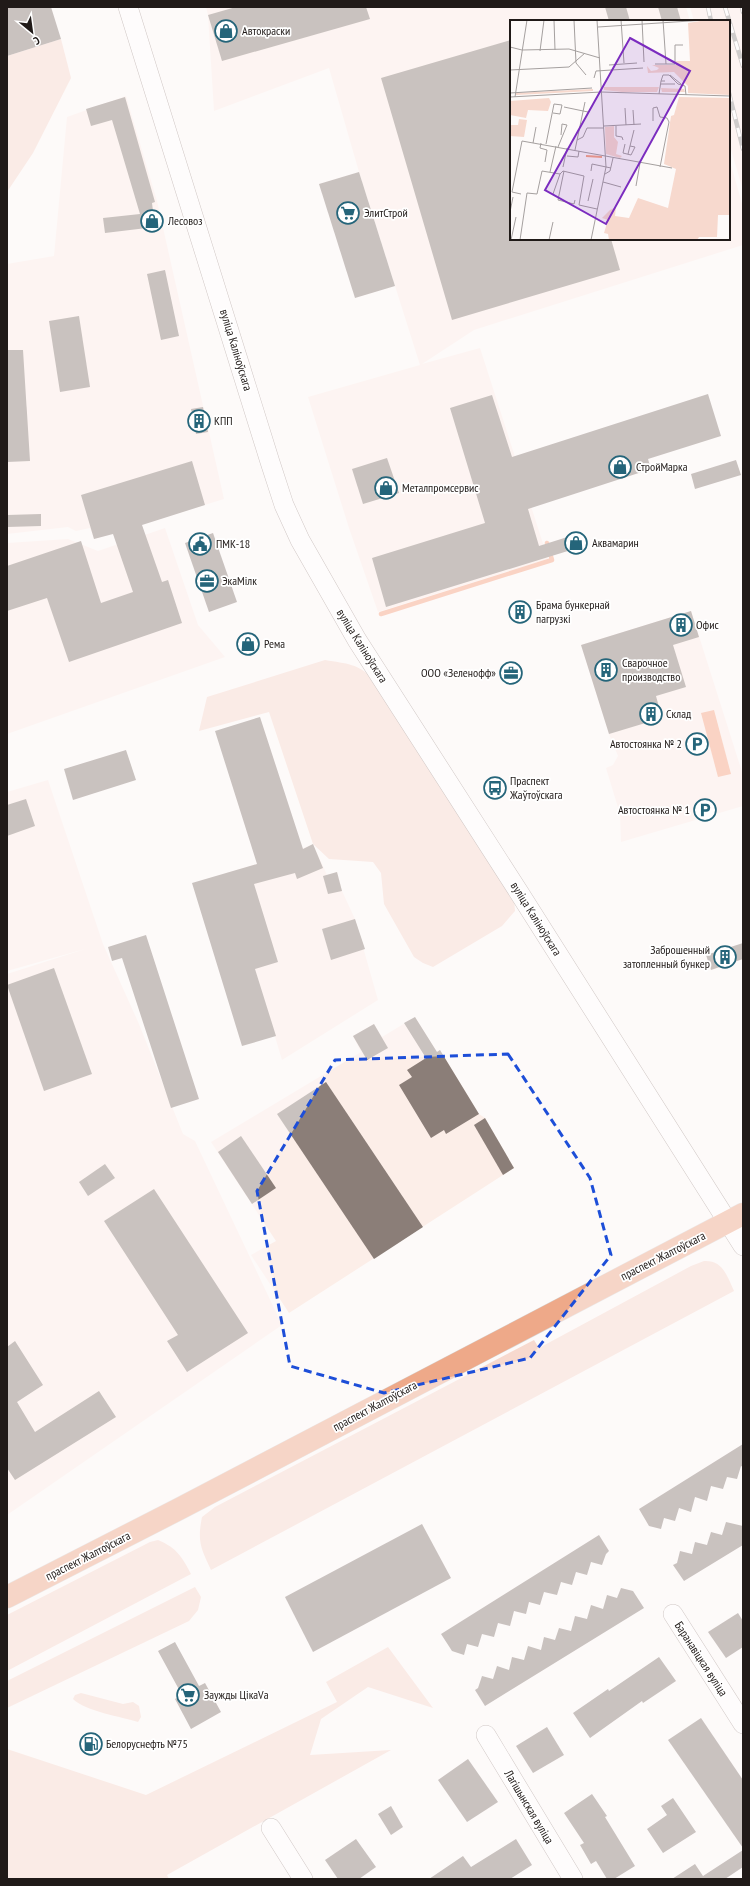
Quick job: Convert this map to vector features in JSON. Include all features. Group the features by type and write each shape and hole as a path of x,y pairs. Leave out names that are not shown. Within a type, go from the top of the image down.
{"main road":[{"name":"праспект Жалтоўскага","path":"7,1597 179,1509 736,1218"}],"street":[{"name":"вуліца Каліноўскага","path":"128,7 270,462 284,505 300,540 357,640 736,1218 743,1246"},
{"name":"Баранавіцкая вуліца","path":"673,1614 743,1724"},
{"name":"Лагішынская вуліца","path":"486,1735 573,1879"},
{"path":"271,1828 303,1879"}],"highlighted area":[{"path":"508,1054 590,1178 611,1255 530,1358 384,1393 290,1366 257,1191 335,1060"}],"shaded area":[{"path":"206,7 686,7 690,20 510,20 510,240 730,240 730,162 743,207 743,245 474,330 422,364 480,348 548,559 378,612 349,528 308,397 420,365 359,172 329,68 214,111 208,15"},
{"path":"690,7 743,7 743,187 730,146 730,20 694,20"},
{"path":"61,39 71,78 33,153 7,192 7,56"},
{"path":"126,96 157,201 224,499 94,539 90,528 76,531 68,527 7,534 7,264 54,256 67,117"},
{"path":"165,528 198,625 225,657 7,734 7,543 68,539 98,551"},
{"path":"691,611 743,775 743,806 621,842 620,814 606,768 613,765 618,756 609,734 581,645"},
{"path":"325,660 357,667 363,670 374,680 514,899 515,911 502,926 433,967 414,957 384,904 381,873 373,862 329,859 313,844 269,712 199,731 207,697"},
{"path":"714,710 731,774 718,777 701,713"},
{"path":"48,780 103,944 139,1024 183,1134 195,1141 282,1325 7,1515 7,974 85,949 7,971 7,792"},
{"path":"313,844 327,875 337,872 342,891 355,919 378,1000 282,1060 226,873 287,855"},
{"path":"415,1017 437,1052 440,1050 479,1114 485,1118 514,1168 289,1313 251,1255 276,1241 211,1142 361,1052 353,1036 374,1024 382,1037"},
{"path":"704,1261 716,1263 724,1270 734,1291 211,1570 202,1550 200,1533 202,1517 215,1507 534,1340 539,1348 691,1266"},
{"path":"158,1540 170,1546 178,1554 191,1574 7,1671 7,1615 150,1542"},
{"path":"195,1587 201,1597 198,1610 189,1621 7,1708 7,1681"},
{"path":"388,1647 433,1708 368,1687 321,1719 310,1755 391,1750 167,1875 169,1879 7,1879 7,1749 146,1795 337,1702 326,1682"},
{"path":"81,1693 123,1704 133,1702 139,1706 141,1717 138,1722 86,1707 73,1699 75,1695"}],"building":[{"path":"7,7 51,7 61,39 7,56"},
{"path":"236,7 366,7 370,19 222,61 208,15"},
{"path":"605,7 626,7 630,20 609,20"},
{"path":"658,7 677,7 681,20 662,20"},
{"path":"510,40 510,240 611,240 620,270 452,320 381,78"},
{"path":"125,97 155,202 152,203 155,227 105,233 103,218 140,214 112,120 91,126 86,109"},
{"path":"359,172 395,286 355,298 319,184"},
{"path":"165,270 179,336 161,340 147,274"},
{"path":"79,316 90,387 60,392 49,321"},
{"path":"7,350 23,350 30,461 7,462"},
{"path":"708,394 721,436 648,459 651,469 528,509 539,546 580,533 584,546 386,607 372,558 485,523 450,408 492,395 512,457"},
{"name":"КПП","path":"203,407 208,432 196,434 191,409"},
{"path":"387,458 399,493 363,504 352,469"},
{"path":"736,460 741,475 695,489 691,474"},
{"path":"192,461 205,505 142,525 162,582 168,580 182,623 69,662 47,598 7,611 7,566 81,541 101,603 133,592 113,534 94,539 81,495"},
{"path":"41,514 41,526 7,527 7,515"},
{"path":"213,533 237,602 209,612 185,543"},
{"path":"691,611 699,637 673,645 686,687 656,696 662,718 609,734 581,645"},
{"path":"260,717 303,849 313,844 323,868 297,879 295,873 254,884 278,962 255,969 276,1036 242,1046 192,883 257,864 215,731"},
{"path":"126,750 136,780 73,800 64,769"},
{"path":"26,799 35,826 7,836 7,805"},
{"path":"337,872 342,891 328,894 323,876"},
{"path":"355,919 365,949 331,960 322,929"},
{"path":"146,935 199,1099 171,1108 122,958 112,961 108,947"},
{"name":"Заброшенный затопленный бункер","path":"743,943 743,959 711,970 706,955"},
{"path":"54,968 92,1074 44,1091 7,985"},
{"path":"415,1017 437,1052 440,1050 479,1114 446,1134 444,1130 431,1138 399,1085 412,1077 407,1070 426,1058 404,1023"},
{"path":"374,1024 388,1048 367,1060 353,1036"},
{"path":"326,1082 423,1227 374,1259 277,1114"},
{"path":"485,1118 514,1168 503,1175 474,1125"},
{"path":"241,1136 276,1188 252,1204 218,1152"},
{"path":"105,1164 115,1178 88,1196 79,1182"},
{"path":"154,1189 248,1333 187,1372 167,1341 178,1335 104,1221"},
{"path":"15,1341 43,1385 17,1402 35,1432 99,1391 116,1417 15,1480 7,1468 7,1347"},
{"path":"743,1444 743,1467 741,1466 737,1479 727,1477 723,1489 711,1486 707,1501 695,1497 691,1512 679,1508 675,1521 664,1518 661,1529 649,1526 639,1509"},
{"path":"726,1522 743,1526 743,1545 684,1581 673,1565 677,1563 680,1551 692,1554 695,1542 707,1545 711,1532 722,1535"},
{"path":"422,1524 451,1578 313,1652 285,1597"},
{"path":"599,1535 609,1551 606,1554 602,1565 591,1562 587,1575 576,1572 572,1585 561,1582 557,1595 544,1592 540,1605 529,1602 526,1614 514,1611 510,1626 498,1623 494,1637 482,1634 478,1647 467,1644 464,1655 452,1651 441,1634"},
{"path":"621,1588 633,1591 644,1608 485,1706 475,1690 478,1688 482,1676 493,1679 497,1666 509,1670 512,1657 524,1660 528,1646 541,1650 544,1637 555,1640 559,1628 571,1631 575,1616 587,1619 591,1605 603,1609 607,1595 617,1598"},
{"path":"738,1613 743,1621 743,1647 726,1658 708,1632"},
{"path":"175,1642 199,1686 205,1683 221,1712 191,1729 175,1699 182,1695 158,1651"},
{"path":"659,1657 676,1681 643,1703 642,1701 590,1738 573,1713 608,1689 609,1691"},
{"path":"701,1718 743,1780 743,1848 668,1740"},
{"path":"547,1727 564,1755 533,1773 516,1746"},
{"path":"468,1759 498,1802 467,1822 438,1780"},
{"path":"592,1794 607,1816 605,1817 635,1866 614,1879 607,1879 596,1861 591,1864 580,1845 584,1843 564,1813"},
{"path":"673,1798 696,1832 663,1853 647,1829 667,1815 661,1806"},
{"path":"391,1806 403,1827 391,1835 378,1814"},
{"path":"356,1839 376,1867 359,1879 338,1879 325,1860"},
{"path":"516,1839 532,1865 510,1879 429,1879 463,1856 471,1867"},
{"path":"743,1850 743,1867 725,1879 672,1879 695,1864 703,1876"}],"waterway":[{"path":"381,614 552,560 547,543"}],"railway":[{"path":"708,7 711,20"},
{"path":"725,7 729,20"},
{"path":"742,7 743,12"},
{"path":"730,23 743,66"},
{"path":"730,97 743,149"}],"place":[{"name":"Автокраски","path":"226,31"},
{"name":"ЭлитСтрой","path":"348,213"},
{"name":"Лесовоз","path":"152,221"},
{"name":"КПП","path":"199,421"},
{"name":"СтройМарка","path":"620,467"},
{"name":"Металпромсервис","path":"386,488"},
{"name":"Аквамарин","path":"576,543"},
{"name":"ПМК-18","path":"200,544"},
{"name":"ЭкаМілк","path":"207,581"},
{"name":"Брама бункернай пагрузкі","path":"520,612"},
{"name":"Офис","path":"681,625"},
{"name":"Рема","path":"248,644"},
{"name":"Сварочное производство","path":"606,670"},
{"name":"ООО «Зеленофф»","path":"511,673"},
{"name":"Склад","path":"651,714"},
{"name":"Автостоянка № 2","path":"697,744"},
{"name":"Праспект Жаўтоўскага","path":"495,788"},
{"name":"Автостоянка № 1","path":"705,810"},
{"name":"Заброшенный затопленный бункер","path":"725,957"},
{"name":"Заужды ЦікаVа","path":"188,1695"},
{"name":"Белоруснефть №75","path":"91,1744"}]}
